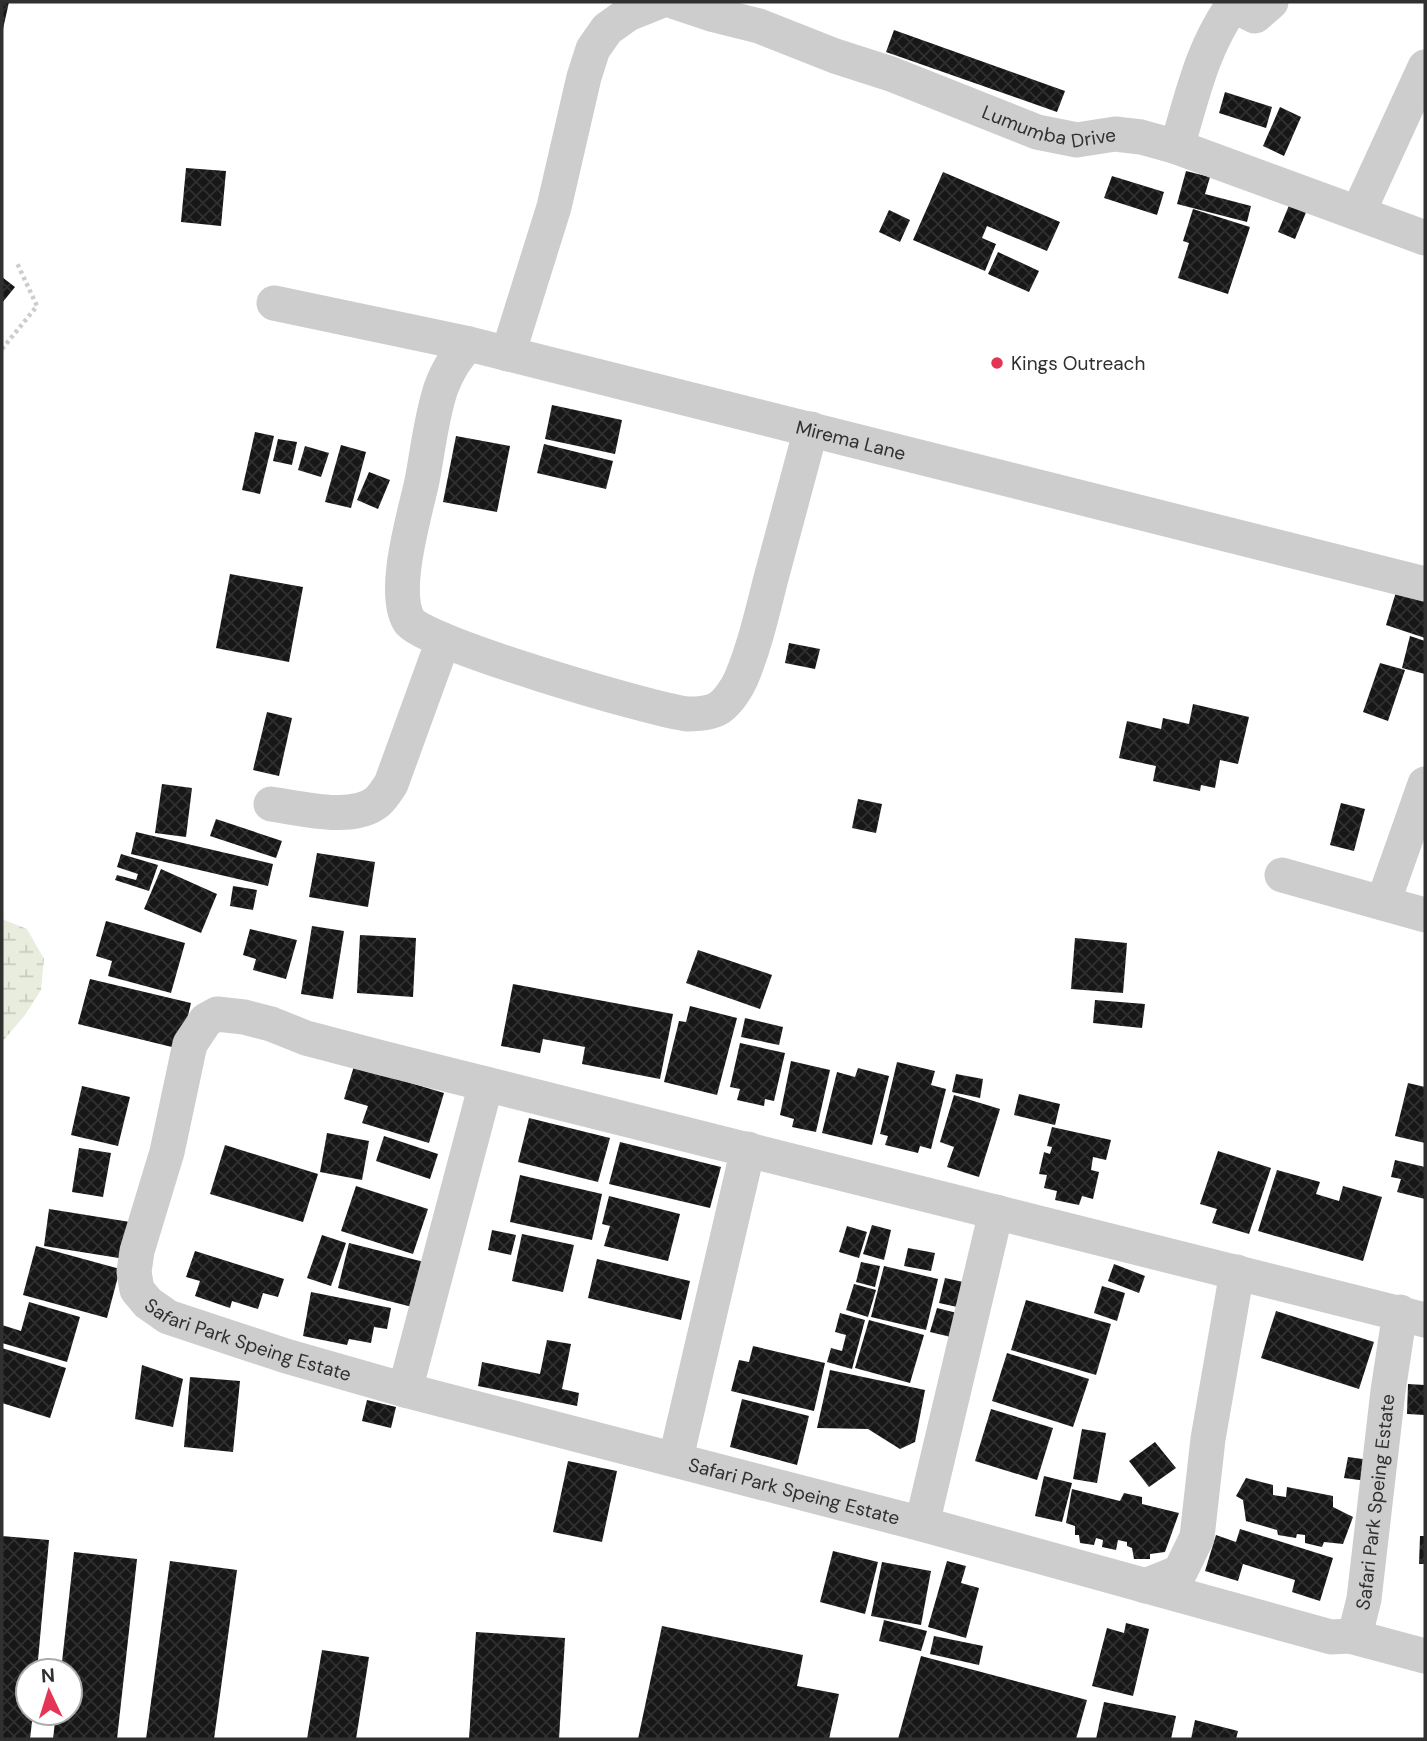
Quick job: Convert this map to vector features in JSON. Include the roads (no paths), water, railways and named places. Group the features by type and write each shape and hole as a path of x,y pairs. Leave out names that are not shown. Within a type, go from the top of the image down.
{"street":[{"path":"508,354 554,208 581,88 593,50 607,29 628,14 658,2"},
{"name":"Lumumba Drive","path":"675,2 758,26 891,74 1037,132 1077,140 1115,134 1141,137 1177,147 1425,238"},
{"path":"1177,147 1199,70 1210,41 1224,16 1233,5 1255,16 1271,2"},
{"path":"1358,213 1425,67"},
{"name":"Mirema Lane","path":"274,303 469,344 1425,584"},
{"path":"469,344 448,372 434,414 407,548 402,593 409,622 420,631 443,641 615,697 690,714 706,713 719,708 728,699 741,680 764,606 811,429"},
{"path":"271,804 338,813 359,810 377,802 391,784 443,641"},
{"path":"1383,903 1425,785"},
{"path":"1282,875 1425,915"},
{"name":"Safari Park Speing Estate","path":"217,1014 244,1017 319,1041 748,1149 1413,1316 1388,1391 1364,1599 1357,1627 1350,1636 1331,1637 676,1458 405,1390 286,1356 168,1317 148,1303 136,1290 134,1272 137,1251 167,1152 190,1044 206,1020 217,1014"},
{"path":"405,1390 485,1084"},
{"path":"676,1458 748,1149"},
{"path":"922,1524 996,1212"},
{"path":"1145,1586 1180,1572 1197,1537 1208,1439 1237,1272"},
{"path":"1350,1636 1425,1656"}],"place":[{"name":"Kings Outreach","path":"997,363"}]}
